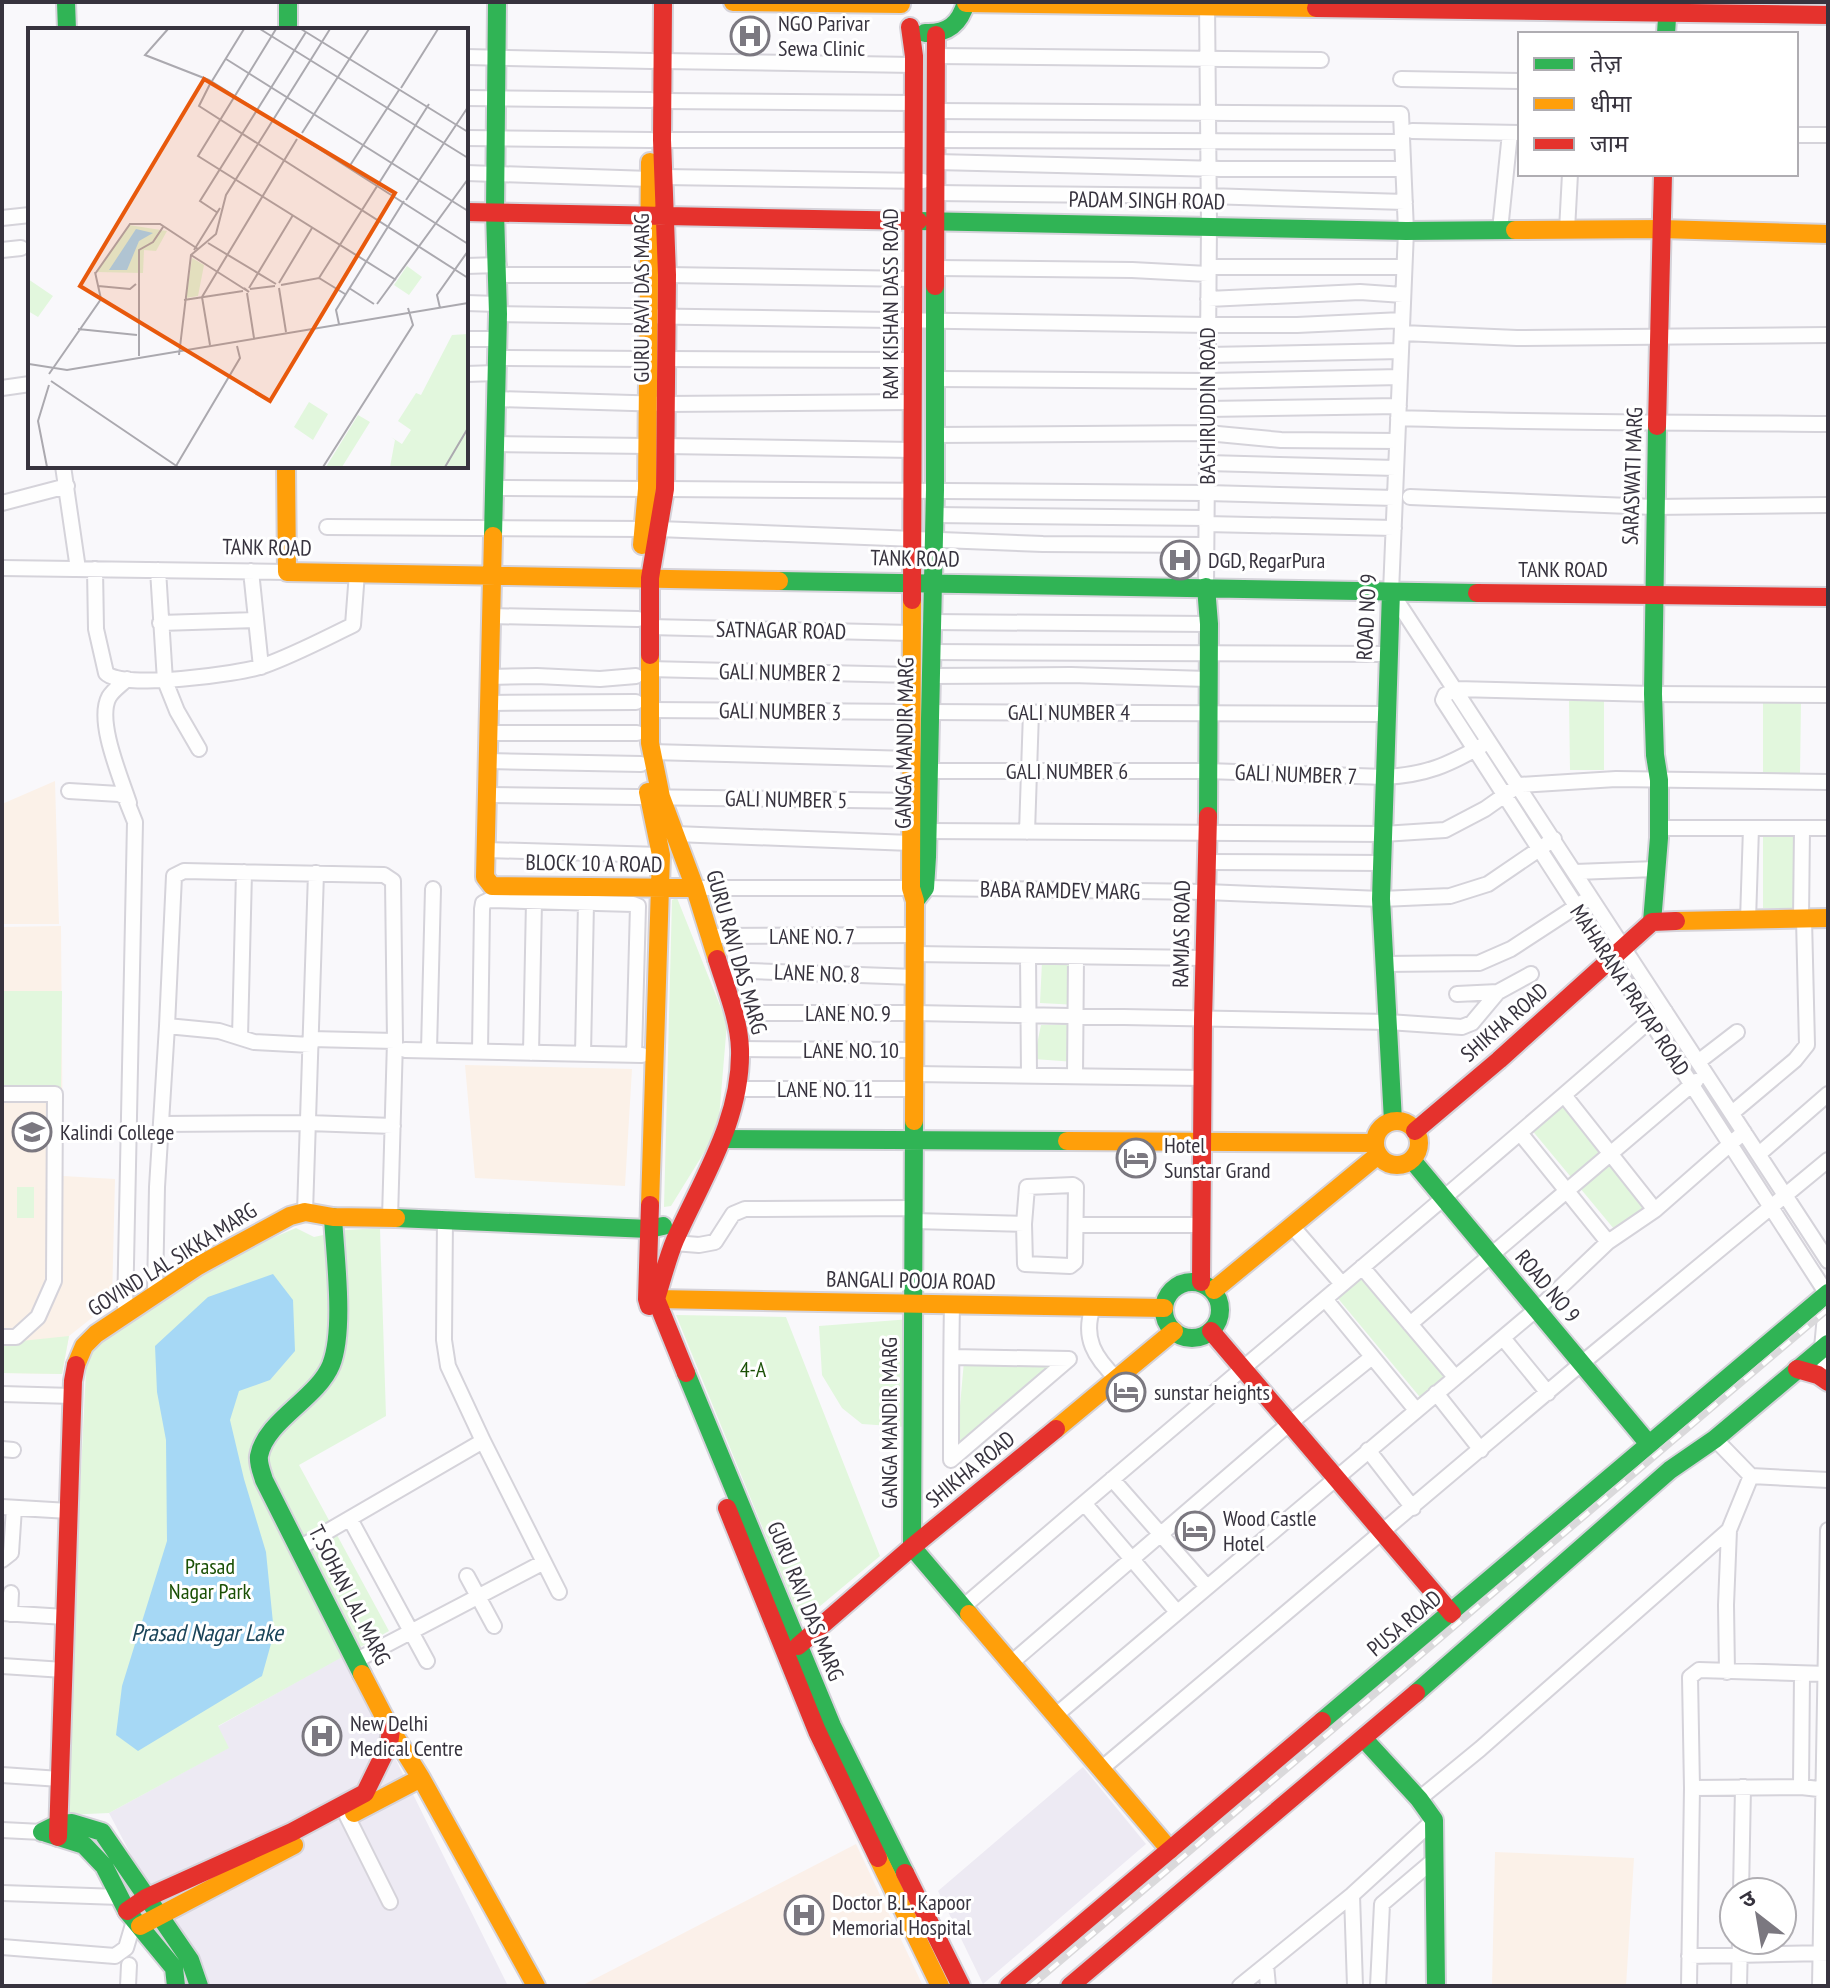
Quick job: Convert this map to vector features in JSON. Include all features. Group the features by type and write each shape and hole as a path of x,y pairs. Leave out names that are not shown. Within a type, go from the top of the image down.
{"street":[{"path":"66,2 67,28"},
{"path":"288,2 288,28"},
{"path":"497,2 494,58 495,212 499,270 487,850 661,855"},
{"name":"GURU RAVI DAS MARG","path":"652,2 657,61"},
{"name":"GURU RAVI DAS MARG","path":"646,758 642,706 644,578 656,489 656,101 663,2"},
{"path":"733,2 901,3"},
{"path":"1568,2 1828,15"},
{"path":"910,27 936,35 948,31 963,15 966,3 1674,7 1821,2"},
{"name":"RAM KISHAN DASS ROAD","path":"901,3 902,16 910,27 914,65 912,538 922,582"},
{"name":"BASHIRUDDIN ROAD","path":"1206,587 1207,4"},
{"path":"1667,32 1674,7"},
{"name":"RAM KISHAN DASS ROAD","path":"922,582 934,538 935,515 936,35"},
{"path":"936,56 1321,60"},
{"path":"468,57 914,65"},
{"path":"1401,79 1518,81"},
{"path":"468,98 914,103"},
{"path":"936,111 1207,114"},
{"name":"ROAD NO 9","path":"1207,114 1401,114 1407,136 1403,169 1406,231 1396,468 1403,497 1394,528 1381,899 1393,1121"},
{"path":"937,140 1208,142 1515,133 1500,230"},
{"path":"1798,135 1828,135"},
{"path":"468,138 914,140"},
{"path":"468,173 913,180 1040,166 1403,169"},
{"path":"1567,230 1570,176"},
{"name":"SARASWATI MARG","path":"1652,922 1659,828 1653,694 1653,594 1663,176"},
{"path":"936,179 1207,196 1405,202"},
{"name":"PADAM SINGH ROAD","path":"468,212 1406,231 1661,229 1828,234"},
{"path":"2,218 28,215"},
{"path":"2,250 21,248"},
{"path":"468,266 658,275 914,279"},
{"path":"936,268 1208,271 1404,267"},
{"path":"1208,299 1347,293 1403,295"},
{"path":"468,303 498,309 657,316 913,322 1402,326 1517,338 1828,335"},
{"path":"468,340 497,357 913,360"},
{"path":"1208,355 1401,351"},
{"path":"468,373 497,357"},
{"path":"936,379 1207,381 1400,377"},
{"path":"2,388 28,384"},
{"path":"496,399 656,403 914,402"},
{"path":"1207,409 1399,412 1541,423 1657,421 1828,424"},
{"path":"935,435 1207,433 1281,440 1397,441"},
{"path":"495,444 913,450"},
{"path":"1207,463 1396,468"},
{"path":"63,468 78,569"},
{"path":"286,468 287,572"},
{"path":"2,503 67,486"},
{"path":"494,488 1207,493 1654,507 1828,505"},
{"path":"935,515 1394,528"},
{"path":"327,527 651,529 1043,544 1206,545"},
{"name":"TANK ROAD","path":"2,568 1828,597"},
{"path":"95,569 96,629 106,673 111,678 165,681 261,667 353,625 357,573"},
{"path":"158,570 165,681 177,711 199,749"},
{"path":"251,571 261,667"},
{"name":"GANGA MANDIR MARG","path":"921,675 930,652 930,622 922,582"},
{"name":"GANGA MANDIR MARG","path":"912,1547 915,935 917,892 927,831 912,759 920,712 921,675 912,633 922,582"},
{"name":"RAMJAS ROAD","path":"1206,587 1210,653 1209,834 1203,1020 1202,1225 1207,1286"},
{"name":"MAHARANA PRATAP ROAD","path":"1391,592 1519,785 1576,906 1665,1011 1828,1261"},
{"name":"SATNAGAR ROAD","path":"490,616 912,633"},
{"path":"160,623 256,620"},
{"path":"930,622 1209,624"},
{"path":"930,652 1388,654"},
{"name":"GALI NUMBER 2","path":"489,677 600,679 642,672 1208,679"},
{"path":"125,1313 135,822 111,749 106,707 112,693 127,679"},
{"path":"1456,689 1828,695"},
{"name":"MAHARANA PRATAP ROAD","path":"1456,689 1445,695 1443,700 1506,795 1575,872 1591,897 1649,1021 1827,1294"},
{"name":"GALI NUMBER 3","path":"489,703 920,712"},
{"name":"GURU RAVI DAS MARG","path":"642,706 637,733 655,797 661,855 649,1229 653,1322 817,1731 940,1986"},
{"name":"GANGA MANDIR MARG","path":"917,892 911,843 928,771 920,712"},
{"name":"GALI NUMBER 4","path":"920,712 1387,714"},
{"path":"1027,832 1031,712"},
{"path":"488,733 637,733"},
{"name":"GALI NUMBER 7","path":"1207,771 1385,777 1413,775 1433,770 1490,740"},
{"path":"488,761 912,759"},
{"name":"GALI NUMBER 6","path":"928,771 1207,771"},
{"path":"927,831 1383,834 1445,830 1519,785 1601,780 1828,782"},
{"path":"69,791 115,792 125,797 130,807"},
{"name":"GALI NUMBER 5","path":"487,795 920,801"},
{"name":"GURU RAVI DAS MARG","path":"655,797 675,834 695,888 734,1013 740,1049 724,1139 683,1222 652,1299 798,1646 873,1812 961,1986"},
{"path":"1659,828 1828,828"},
{"path":"1748,920 1751,828"},
{"path":"1732,1113 1795,1060 1807,1045 1802,828"},
{"path":"675,834 911,843"},
{"name":"BABA RAMDEV MARG","path":"695,888 1206,892 1381,899 1450,896 1488,884 1547,844"},
{"name":"BLOCK 10 A ROAD","path":"487,850 485,877 492,886 695,888"},
{"path":"1207,862 1382,863"},
{"path":"1575,872 1656,869"},
{"path":"155,1293 157,1187 174,876 184,871 384,875 393,881 400,1046 390,1218"},
{"path":"240,1037 244,872"},
{"path":"316,873 305,1212 333,1217 445,1218 649,1229 683,1222"},
{"path":"429,1050 433,889"},
{"path":"1384,964 1479,963 1511,949 1591,897"},
{"path":"480,1051 483,903 489,900 534,901 633,904 639,909 634,1055"},
{"path":"531,1053 534,901"},
{"path":"583,1054 586,903"},
{"path":"1617,954 1652,922 1828,918"},
{"name":"LANE NO. 7","path":"708,936 915,935"},
{"path":"915,954 1205,958"},
{"name":"SHIKHA ROAD","path":"1415,1131 1617,954"},
{"path":"1028,956 1029,1075"},
{"path":"1075,1076 1076,957"},
{"name":"LANE NO. 8","path":"720,970 915,977"},
{"path":"1457,994 1498,992 1531,974"},
{"name":"LANE NO. 9","path":"734,1013 915,1013 1388,1022 1466,1027 1498,992"},
{"path":"963,1607 1649,1021 1665,1011"},
{"path":"167,1026 219,1031 254,1042 655,1055"},
{"path":"1410,1324 1691,1085 1702,1068 1737,1032"},
{"name":"LANE NO. 10","path":"740,1049 915,1050"},
{"name":"LANE NO. 11","path":"735,1089 1029,1075 1203,1078"},
{"path":"2,1094 55,1094 54,1281 38,1317 16,1337 2,1337"},
{"path":"1759,1154 1828,1094"},
{"path":"1564,1095 1655,1210"},
{"path":"724,1139 1202,1142 1376,1149 1394,1165 1412,1160 1418,1149 1415,1131 1405,1123 1393,1121 1382,1127 1376,1149 1292,1226 1207,1286"},
{"path":"162,1124 393,1126"},
{"path":"1056,1715 1503,1338 1608,1242 1655,1210 1744,1132"},
{"path":"1520,1133 1608,1242"},
{"name":"ROAD NO 9","path":"1412,1160 1648,1443"},
{"path":"1101,1769 1828,1160"},
{"path":"1073,1185 1077,1190 1073,1265 1027,1265 1024,1261 1024,1224 1027,1187 1073,1185"},
{"path":"674,1243 699,1245 715,1242 733,1214 745,1209 914,1215 1024,1224"},
{"name":"GOVIND LAL SIKKA MARG","path":"53,1830 60,1779 74,1370 84,1346 125,1313 251,1235 305,1212"},
{"name":"T. SOHAN LAL MARG","path":"333,1217 336,1309 332,1362 318,1388 264,1443 258,1460 264,1480 524,1986"},
{"path":"445,1218 444,1340 448,1366 559,1592"},
{"path":"1076,1225 1202,1225"},
{"path":"1292,1226 1342,1284"},
{"path":"1362,1267 1455,1377"},
{"path":"1186,1282 1207,1286 1220,1304 1221,1311 1211,1331 1190,1338 1174,1331 1167,1322 1164,1308 1173,1288 1186,1282"},
{"path":"1827,1294 1825,1346 1828,1381"},
{"name":"PUSA ROAD","path":"1009,1986 1827,1294"},
{"name":"BANGALI POOJA ROAD","path":"652,1299 1164,1308"},
{"path":"1325,1299 1416,1410"},
{"path":"952,1304 951,1460 1069,1359 952,1357"},
{"path":"1093,1307 1088,1319 1091,1346 1117,1379"},
{"name":"SHIKHA ROAD","path":"798,1646 912,1547 1174,1331"},
{"path":"1211,1331 1452,1614"},
{"path":"1503,1338 1548,1393"},
{"path":"1070,1986 1364,1739 1670,1470 1715,1439 1825,1346"},
{"path":"1011,1663 1290,1423 1372,1357"},
{"path":"1797,1369 1828,1381"},
{"path":"1436,1393 1481,1450"},
{"path":"2,1394 73,1396"},
{"path":"1715,1439 1751,1476 1828,1480"},
{"path":"299,1548 483,1441"},
{"path":"1368,1450 1413,1508"},
{"path":"1727,1672 1729,1530 1751,1476"},
{"path":"1112,1479 1207,1587"},
{"path":"1084,1503 1177,1612"},
{"path":"2,1560 11,1553 8,1507 69,1511"},
{"path":"350,1519 427,1661"},
{"path":"1419,1799 1729,1530"},
{"path":"1820,1986 1825,1953 1828,1530"},
{"path":"912,1547 1170,1850"},
{"path":"357,1660 544,1562"},
{"path":"467,1576 494,1626"},
{"path":"11,1593 6,1613 65,1617"},
{"path":"2,1666 64,1670"},
{"path":"1689,1986 1690,1677 1699,1670 1826,1674"},
{"path":"1801,1787 1802,1674"},
{"path":"2,1947 115,1956 126,1948 130,1914 146,1898 292,1832 365,1793 385,1754 391,1730"},
{"path":"1364,1739 1434,1820 1436,1986"},
{"path":"2,1775 60,1779"},
{"path":"2,1893 159,1916 416,1780"},
{"name":"T. SOHAN LAL MARG","path":"416,1780 536,1986"},
{"path":"1741,1876 1743,1787"},
{"path":"1692,1788 1801,1787 1826,1790"},
{"path":"347,1816 390,1902"},
{"path":"1240,1986 1352,1895 1434,1820"},
{"path":"2,1830 53,1830 79,1823 102,1832 190,1960 199,1986"},
{"path":"53,1830 84,1845 104,1866 130,1914 174,1968 176,1986"},
{"path":"1378,1986 1382,1904 1435,1859"},
{"path":"1352,1895 1355,1986"},
{"path":"1689,1956 1718,1951"},
{"path":"1798,1951 1825,1953"},
{"path":"1739,1986 1740,1956"},
{"path":"128,1986 129,1965"},
{"path":"1266,1965 1268,1986"}],"shaded area":[{"path":"55,781 59,924 2,924 2,804"},
{"name":"Kalindi College","path":"61,926 63,1176 115,1179 112,1302 69,1336 62,1374 2,1373 2,927"},
{"path":"465,1065 632,1069 625,1186 475,1178"},
{"path":"344,1655 508,1986 200,1986 109,1813 228,1748 217,1727"},
{"path":"1083,1767 1146,1844 983,1984 938,1891"},
{"name":"Doctor B.L. Kapoor Memorial Hospital","path":"856,1844 923,1986 581,1986"},
{"path":"1495,1852 1634,1858 1626,1986 1492,1986"}],"green space":[{"path":"1569,701 1604,701 1604,770 1570,770"},
{"path":"1763,703 1801,703 1800,774 1763,774"},
{"path":"1763,832 1798,832 1798,908 1763,908"},
{"path":"677,898 727,1023 718,1130 671,1206 664,1207 672,900"},
{"path":"1083,960 1078,1005 1040,1003 1042,962"},
{"path":"2,991 62,991 61,1087 2,1087"},
{"path":"1078,1024 1075,1062 1034,1059 1041,1025"},
{"path":"1566,1100 1654,1206 1619,1235 1531,1129"},
{"path":"17,1187 34,1187 34,1218 17,1218"},
{"name":"Prasad Nagar Park","path":"296,1228 314,1237 346,1230 380,1228 386,1416 299,1465 389,1631 218,1726 229,1748 109,1813 64,1815 87,1350 201,1268"},
{"path":"1371,1267 1459,1373 1424,1402 1336,1296"},
{"name":"4-A","path":"676,1315 786,1317 880,1556 801,1622"},
{"path":"911,1319 905,1427 862,1424 842,1408 822,1375 819,1326"},
{"path":"69,1336 62,1374 2,1373 2,1343"},
{"path":"964,1361 1056,1365 956,1451"}],"water":[{"name":"Prasad Nagar Lake","path":"273,1274 293,1300 295,1351 270,1380 239,1391 230,1420 266,1552 274,1633 262,1676 138,1751 116,1735 122,1686 167,1541 166,1440 157,1392 155,1346 208,1297"}],"railway":[{"path":"1031,1986 1828,1309"}],"traffic: fast":[{"path":"66,2 67,28"},
{"path":"288,2 288,28"},
{"path":"493,536 498,314 495,212 497,2"},
{"path":"925,33 940,32 952,26 966,2"},
{"path":"1666,32 1668,2"},
{"path":"918,221 1406,231 1515,230"},
{"path":"915,901 925,888 927,857 935,490 935,286"},
{"path":"1652,922 1659,838 1659,780 1653,694 1657,426"},
{"path":"779,581 1477,593"},
{"path":"1206,587 1209,624 1208,816"},
{"path":"1391,592 1381,899 1393,1121"},
{"path":"914,1121 912,1547 969,1614"},
{"path":"724,1139 1067,1141"},
{"path":"1412,1160 1648,1443"},
{"path":"333,1217 338,1333 331,1365 315,1389 271,1432 263,1443 259,1459 264,1480 362,1674"},
{"path":"396,1218 649,1229 663,1226"},
{"path":"1192,1282 1212,1290 1220,1310 1212,1330 1192,1338 1172,1330 1164,1310 1172,1290 1192,1282"},
{"path":"1322,1721 1828,1293"},
{"path":"1416,1693 1670,1470 1715,1439 1828,1344"},
{"path":"686,1373 832,1726 905,1873"},
{"path":"1364,1739 1434,1820 1436,1986"},
{"path":"42,1832 58,1824 72,1823 102,1832 190,1960 199,1986"},
{"path":"46,1833 84,1845 104,1866 127,1911 174,1968 176,1986"}],"traffic: slow":[{"path":"733,2 901,4"},
{"path":"966,3 1316,8"},
{"path":"642,545 647,489 650,162"},
{"path":"1515,230 1661,229 1828,234"},
{"path":"286,468 287,572 779,581"},
{"path":"493,536 485,877 492,886 695,888"},
{"path":"912,600 914,1121"},
{"path":"650,655 650,743 661,797 695,888 717,959"},
{"path":"648,792 661,855 650,1205"},
{"path":"1676,921 1828,918"},
{"path":"1397,1121 1413,1127 1419,1143 1413,1159 1397,1165 1381,1159 1375,1143 1381,1127 1397,1121"},
{"path":"1067,1141 1374,1143"},
{"path":"1214,1290 1378,1155"},
{"path":"76,1365 84,1346 96,1334 198,1266 290,1216 305,1212 333,1217 396,1218"},
{"path":"656,1299 1164,1308"},
{"path":"1056,1429 1174,1331"},
{"path":"969,1614 1170,1850"},
{"path":"362,1674 536,1986"},
{"path":"354,1813 421,1778"},
{"path":"140,1926 294,1845"},
{"path":"878,1858 940,1986"}],"traffic: jam":[{"path":"650,655 650,578 665,489 667,275 662,140 663,2"},
{"path":"1316,8 1828,15"},
{"path":"910,27 914,56 912,600"},
{"path":"935,286 936,35"},
{"path":"1657,426 1663,176"},
{"path":"468,212 918,221"},
{"path":"1477,593 1828,597"},
{"path":"1201,1282 1208,816"},
{"path":"1415,1131 1652,922 1676,921"},
{"path":"686,1373 656,1299 672,1247 727,1124 739,1075 737,1026 717,959"},
{"path":"649,1306 650,1205"},
{"path":"1211,1331 1452,1614"},
{"path":"58,1837 76,1365"},
{"path":"1797,1369 1818,1375 1828,1382"},
{"path":"798,1646 1056,1429"},
{"path":"727,1508 817,1731 878,1858"},
{"path":"1070,1986 1416,1693"},
{"path":"1009,1986 1322,1721"},
{"path":"127,1911 146,1898 292,1832 365,1793 389,1744 391,1730"},
{"path":"905,1873 961,1986"}],"place":[{"name":"NGO Parivar Sewa Clinic","path":"750,36"},
{"name":"DGD, RegarPura","path":"1180,560"},
{"name":"Kalindi College","path":"32,1132"},
{"name":"Hotel Sunstar Grand","path":"1136,1158"},
{"name":"sunstar heights","path":"1126,1392"},
{"name":"Wood Castle Hotel","path":"1195,1531"},
{"name":"New Delhi Medical Centre","path":"322,1736"},
{"name":"Doctor B.L. Kapoor Memorial Hospital","path":"804,1915"}]}
